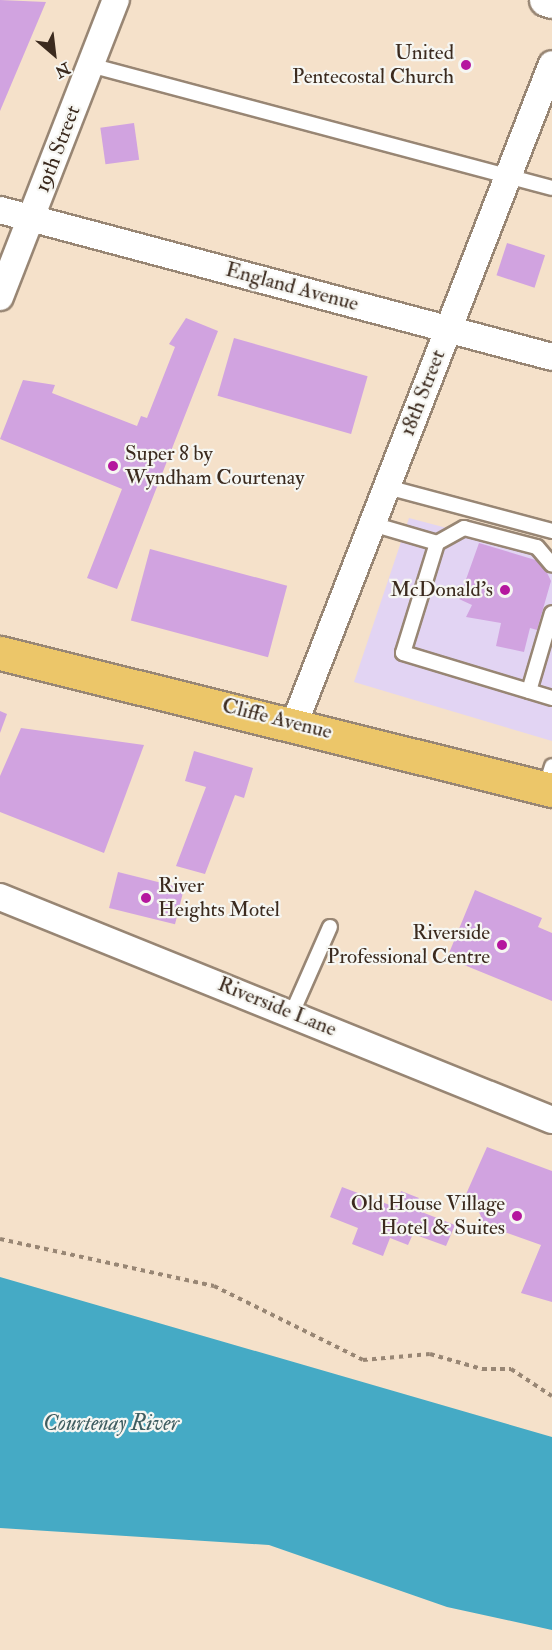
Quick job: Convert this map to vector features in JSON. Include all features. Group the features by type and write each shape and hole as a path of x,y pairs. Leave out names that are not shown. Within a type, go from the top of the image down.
{"main road":[{"name":"Cliffe Avenue","path":"0,653 550,781"}],"street":[{"name":"19th Street","path":"0,297 116,0"},
{"path":"546,0 552,2"},
{"name":"18th Street","path":"295,722 552,64"},
{"name":"England Avenue","path":"0,210 32,216 552,357"},
{"name":"Riverside Lane","path":"0,897 292,1013 552,1120"}],"lane":[{"path":"90,65 552,188"},
{"path":"387,487 552,531"},
{"path":"372,524 437,543"},
{"path":"552,565 537,547 464,528 437,543 403,653 552,698"},
{"path":"529,691 552,613"},
{"path":"292,1013 330,927"}],"path":[{"path":"0,1239 214,1286 363,1360 430,1354 482,1369 511,1369 552,1396"}],"shaded area":[{"path":"409,518 552,556 552,741 354,682"}],"water":[{"name":"Courtenay River","path":"0,1277 552,1437 552,1630 447,1607 269,1545 0,1528"}],"building":[{"path":"0,0 46,2 0,111"},
{"path":"134,123 139,160 105,164 100,128"},
{"path":"507,243 545,255 535,288 496,275"},
{"name":"Super 8 by Wyndham Courtenay","path":"186,318 218,331 117,589 87,578 122,489 0,439 23,380 55,385 52,393 137,426 141,416 147,418 175,347 169,344"},
{"path":"234,338 368,376 351,434 217,396"},
{"name":"McDonald's","path":"479,543 542,562 551,581 537,630 530,628 524,652 496,646 501,623 466,617 472,605 459,599"},
{"path":"150,549 287,586 268,657 131,620"},
{"path":"0,711 7,714 0,733"},
{"path":"21,728 144,745 104,853 0,812 0,776"},
{"path":"194,751 253,768 244,798 235,795 205,874 176,866 206,787 185,781"},
{"name":"River Heights Motel","path":"118,872 184,888 175,924 109,908"},
{"name":"Riverside Professional Centre","path":"475,890 542,918 538,927 552,933 552,1001 447,958"},
{"name":"Old House Village Hotel & Suites","path":"487,1147 552,1171 552,1302 521,1293 541,1245 485,1225 477,1208 463,1201"},
{"path":"342,1187 395,1207 401,1191 419,1198 414,1209 455,1225 446,1246 413,1234 408,1245 390,1238 383,1256 352,1244 358,1228 330,1217"}],"place":[{"name":"United Pentecostal Church","path":"466,65"},
{"name":"Super 8 by Wyndham Courtenay","path":"113,466"},
{"name":"McDonald's","path":"505,590"},
{"name":"River Heights Motel","path":"146,898"},
{"name":"Riverside Professional Centre","path":"502,945"},
{"name":"Old House Village Hotel & Suites","path":"517,1216"}]}
